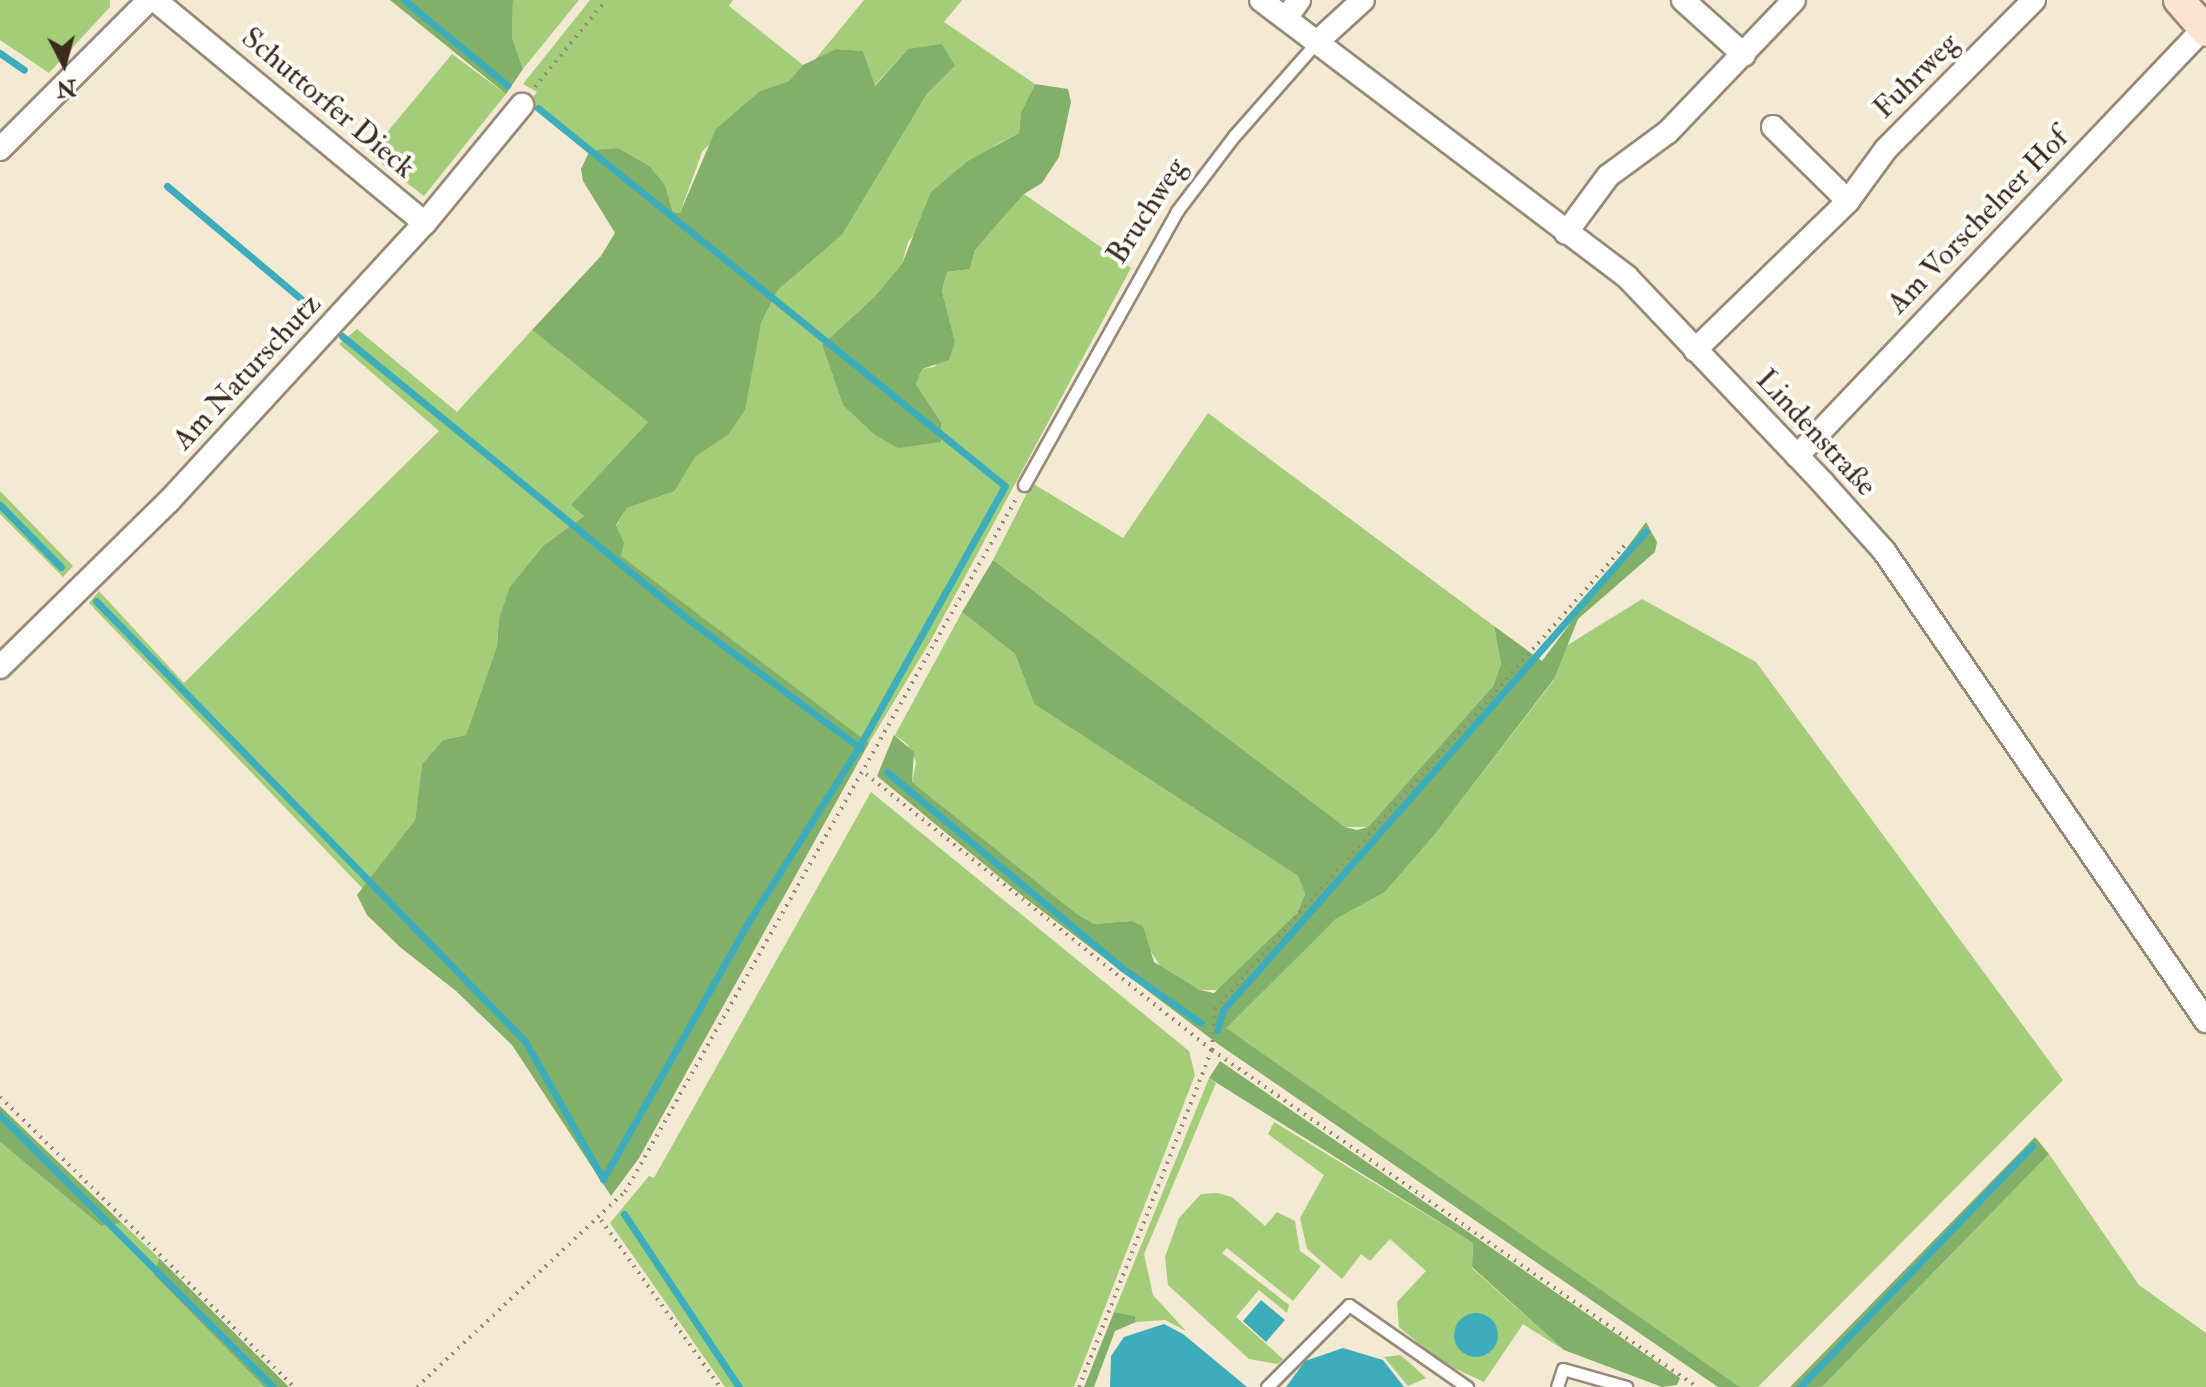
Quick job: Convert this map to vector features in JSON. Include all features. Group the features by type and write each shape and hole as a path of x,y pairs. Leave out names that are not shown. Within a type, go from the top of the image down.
{"street":[{"path":"0,149 149,0"},
{"name":"Schuttorfer Dieck","path":"155,0 425,223"},
{"name":"Lindenstraße","path":"1261,0 1292,9 1317,42 1627,277 1797,456 1884,551 2206,1021"},
{"name":"Bruchweg","path":"1317,42 1363,0"},
{"path":"1683,0 1744,55"},
{"path":"1566,233 1608,176 1668,132 1794,0"},
{"name":"Fuhrweg","path":"1695,350 1848,201 1886,149 2034,0"},
{"path":"2179,0 2205,29"},
{"name":"Am Vorschelner Hof","path":"1797,456 2205,29"},
{"name":"Am Naturschutz","path":"0,667 169,501 425,223 522,105"},
{"path":"1773,127 1848,201"}],"lane":[{"name":"Bruchweg","path":"1024,485 1177,211 1234,136 1317,42"},
{"path":"1267,1387 1349,1305 1467,1387"},
{"path":"1557,1387 1563,1369 1626,1387"}],"path":[{"path":"522,105 606,0"},
{"path":"417,1387 601,1219 642,1167 866,774 1024,485"},
{"path":"1079,1387 1212,1050 1215,1009 1625,545"},
{"path":"866,774 1212,1050 1697,1387"},
{"path":"0,1097 294,1387"},
{"path":"601,1219 720,1387"}],"green space":[{"path":"0,0 110,0 110,7 49,73 0,40"},
{"path":"390,0 513,0 512,37 523,69 506,94"},
{"path":"513,0 579,0 523,69 512,37"},
{"path":"590,0 733,0 729,6 803,65 789,81 760,91 702,152 680,213 673,212 665,185 618,148 590,150 529,103 537,92 523,84"},
{"path":"864,0 962,0 944,22 1035,84 1021,112 1019,133 994,146 908,242 902,264 874,297 822,345 843,405 941,422 916,384 922,369 934,367 955,343 942,291 947,272 970,269 975,250 1024,194 1131,268 931,640 869,743 620,556 616,526 627,508 675,491 695,457 728,435 761,323 778,290 842,235 927,94 955,66 908,49 874,86 863,51 836,49 813,62"},
{"path":"942,44 955,66 927,94 842,235 778,290 761,323 745,410 728,435 695,457 675,491 627,508 616,525 624,543 621,556 869,743 639,1158 611,1196 512,1045 456,991 400,947 367,915 357,895 415,820 422,764 443,740 466,735 497,646 499,619 510,587 544,545 584,516 571,505 648,422 532,330 601,256 615,233 583,181 581,169 590,150 618,148 649,166 665,185 673,212 680,213 716,129 760,91 789,81 803,65 836,49 863,51 875,86 908,49"},
{"path":"452,54 506,94 424,196 369,154"},
{"path":"1035,84 1068,89 1071,102 1059,157 1042,183 1024,194 975,250 970,269 947,272 942,291 955,342 949,360 922,369 916,384 941,422 941,442 898,448 875,435 843,405 822,345 874,297 902,264 931,192 968,161 1019,133 1021,112"},
{"path":"357,329 457,412 532,330 648,422 572,505 584,516 544,545 499,619 497,646 466,735 443,740 422,764 415,820 363,889 89,603 99,591 184,683 439,431 339,344"},
{"path":"1208,413 1494,626 1501,664 1493,686 1368,827 1345,827 993,560 1032,483 1123,538"},
{"path":"0,491 73,566 63,577 0,514"},
{"path":"1646,522 1657,542 1655,552 1578,619 1554,679 1436,833 1385,892 1336,919 1226,1028 1740,1387 1718,1387 1218,1044 1025,898 877,776 894,735 914,752 912,782 1077,914 1094,924 1131,921 1143,926 1154,962 1200,990 1214,993 1297,913 1305,894 1298,876 1034,704 1015,654 962,612 993,560 1345,827 1357,830 1368,827 1493,686 1501,664 1494,626 1542,661"},
{"path":"1642,599 1756,662 2063,1080 1758,1387 1740,1387 1225,1028 1336,919 1385,892 1436,833 1554,680 1542,661"},
{"path":"962,612 1015,654 1034,704 1298,876 1305,894 1297,913 1222,990 1200,990 1162,969 1131,921 1094,924 1077,914 912,782 916,762 907,744 895,735"},
{"path":"871,792 1189,1051 1195,1075 1074,1387 725,1387 610,1223 649,1176 654,1178"},
{"path":"1220,1061 1680,1378 1677,1385 1662,1387 1564,1350 1472,1267 1473,1243 1209,1078"},
{"path":"1209,1078 1216,1083 1144,1254 1153,1295 1186,1331 1165,1320 1136,1322 1135,1316 1114,1312"},
{"path":"0,1106 122,1223 101,1226 0,1142"},
{"path":"1274,1122 1473,1243 1472,1268 1564,1350 1523,1324 1484,1382 1441,1362 1399,1327 1397,1302 1426,1271 1390,1239 1370,1261 1361,1254 1342,1279 1307,1249 1300,1218 1324,1175 1268,1134"},
{"path":"2035,1137 2049,1154 1822,1387 1790,1387"},
{"path":"0,1142 101,1226 122,1223 159,1258 154,1275 264,1387 0,1387"},
{"path":"2049,1154 2139,1285 2206,1333 2206,1387 1822,1387"},
{"path":"1217,1193 1232,1197 1265,1226 1277,1212 1295,1221 1300,1251 1321,1266 1293,1301 1227,1248 1222,1253 1289,1305 1287,1313 1259,1290 1236,1317 1283,1359 1278,1364 1249,1359 1168,1285 1165,1257 1179,1218 1201,1194"},
{"path":"159,1258 289,1387 264,1387 154,1275"},
{"path":"1114,1312 1135,1316 1136,1322 1115,1331 1094,1387 1084,1387"},
{"path":"1400,1355 1426,1378 1408,1386 1384,1357"}],"water":[{"path":"1261,1300 1285,1320 1266,1342 1243,1321"},
{"path":"1476,1313 1492,1319 1498,1335 1492,1351 1476,1357 1460,1351 1454,1335 1460,1319"},
{"path":"1164,1324 1183,1334 1247,1387 1110,1387 1111,1356 1124,1337"},
{"path":"1343,1348 1383,1360 1404,1387 1286,1387 1305,1361"}],"waterway":[{"path":"404,0 507,85"},
{"path":"0,53 24,70"},
{"path":"96,601 525,1041 603,1179 749,921 859,747 1005,486 538,108"},
{"path":"167,186 314,310"},
{"path":"342,336 689,620 860,748"},
{"path":"0,505 61,567"},
{"path":"1217,1030 1223,1010 1646,531"},
{"path":"887,772 1122,968 1201,1023"},
{"path":"0,1115 273,1387"},
{"path":"1800,1387 2032,1146"},
{"path":"624,1214 739,1387"}]}
